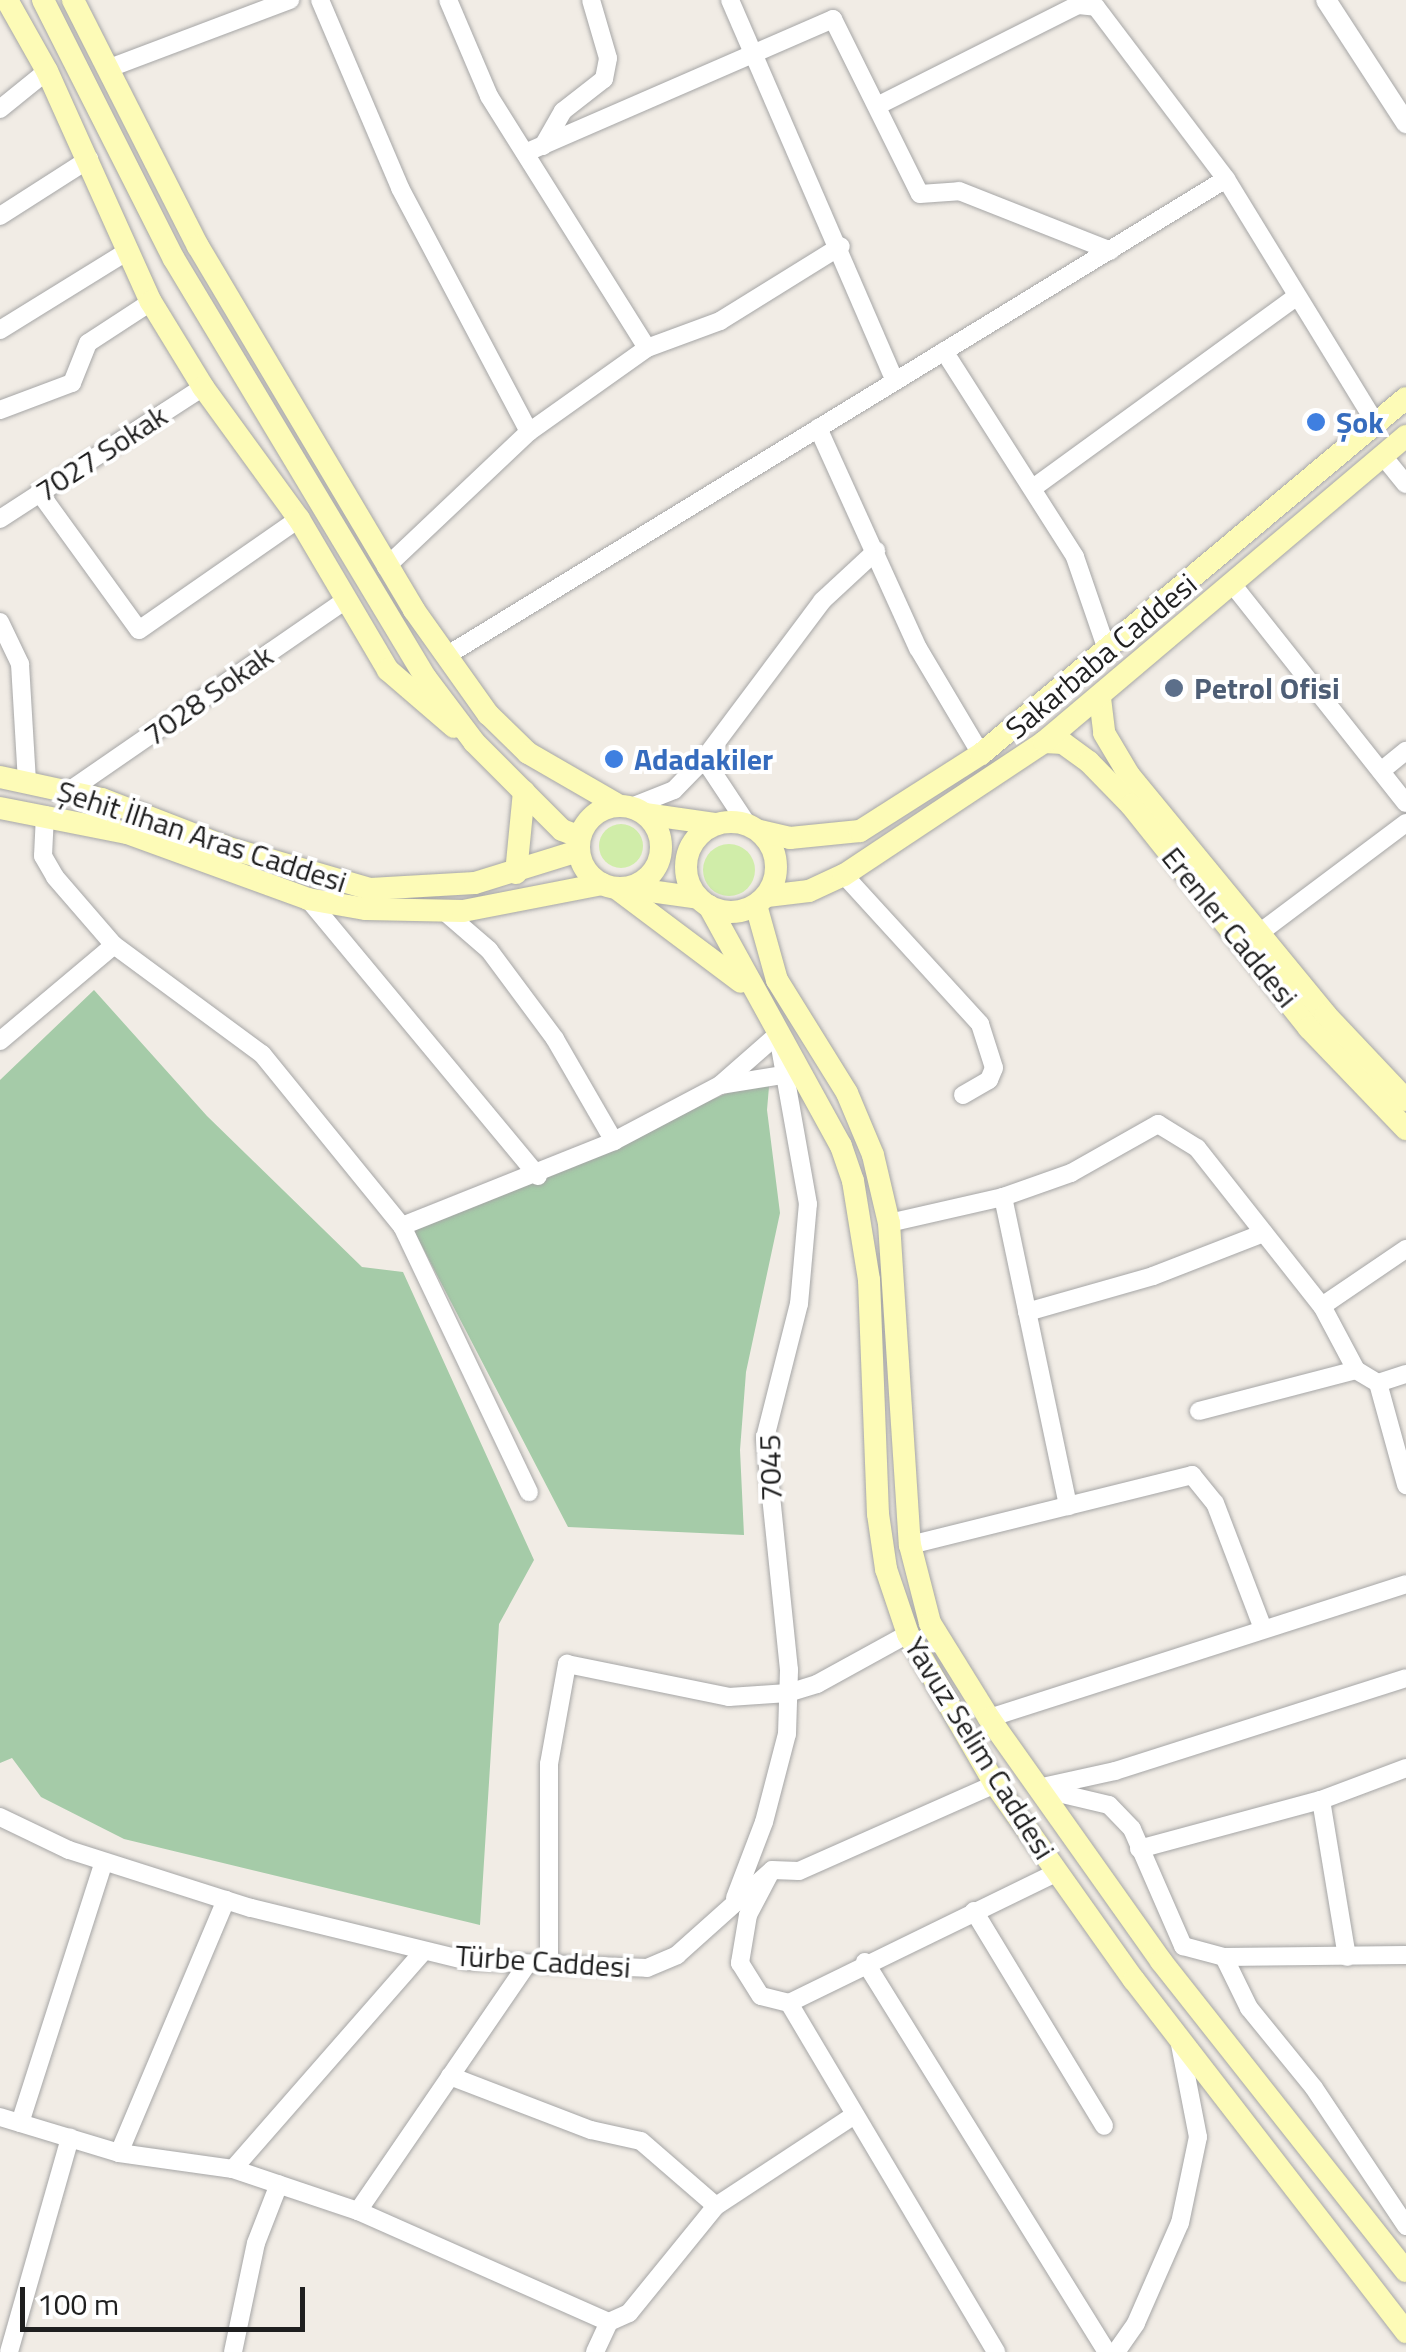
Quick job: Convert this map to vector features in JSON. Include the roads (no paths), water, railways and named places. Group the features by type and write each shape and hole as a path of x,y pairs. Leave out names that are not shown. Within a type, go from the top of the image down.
{"main road":[{"path":"474,742 416,662 174,259 42,0 11,8 47,71 152,302 203,387 300,519 402,688 474,742 579,844 616,887 711,954 752,992"},
{"path":"73,0 198,246 386,567 446,656 488,714 528,752 632,809 660,836 659,862 616,887"},
{"name":"Sakarbaba Caddesi","path":"753,828 790,838 860,831 981,754 1108,653 1406,398"},
{"name":"Sakarbaba Caddesi","path":"761,901 809,891 844,874 1044,742 1406,436"},
{"name":"Erenler Caddesi","path":"1100,698 1104,733 1129,774 1262,931 1326,1015 1406,1100"},
{"name":"Erenler Caddesi","path":"1044,742 1063,743 1090,762 1131,805 1309,1028 1406,1129"},
{"name":"Şehit İlhan Aras Caddesi","path":"0,777 69,791 370,889 428,890 516,873 579,844"},
{"path":"516,873 524,791"},
{"name":"Şehit İlhan Aras Caddesi","path":"0,808 128,833 308,900 446,912 616,887 704,902"},
{"path":"579,844 593,814 632,809 753,828 777,869 761,901 733,912 704,902 687,856 716,824"},
{"name":"Yavuz Selim Caddesi","path":"761,901 777,980 847,1093 873,1155 889,1223 910,1545 930,1623 989,1718 1172,1976 1406,2272"},
{"name":"Yavuz Selim Caddesi","path":"704,902 840,1146 865,1227 878,1514 886,1569 908,1634 995,1784 1180,2044 1406,2332"}],"street":[{"path":"107,69 256,5 290,0"},
{"path":"320,0 400,188 529,432"},
{"path":"448,0 489,96 647,348"},
{"path":"543,146 563,111 604,79 608,58 591,0"},
{"path":"730,0 841,246 896,381"},
{"path":"1326,0 1406,123"},
{"path":"877,106 1078,4 1096,7 1226,180 1376,424"},
{"path":"525,154 834,19 920,194 959,191 1111,251"},
{"path":"0,109 47,71"},
{"path":"0,216 89,159"},
{"path":"446,656 1226,180"},
{"path":"386,567 529,432 647,348 720,320 841,246"},
{"path":"0,330 128,251"},
{"path":"1033,488 1297,296"},
{"path":"0,410 72,383 88,343 152,302"},
{"path":"944,351 1075,557 1108,653"},
{"name":"7027 Sokak","path":"0,518 203,387"},
{"path":"818,428 918,648 981,754"},
{"path":"1382,456 1406,484"},
{"path":"40,492 138,630 300,519"},
{"path":"632,809 674,790 704,759 822,601 876,551"},
{"path":"1233,585 1406,803"},
{"name":"7028 Sokak","path":"69,791 346,600"},
{"path":"0,622 20,664 27,782"},
{"path":"1381,771 1406,751"},
{"path":"704,759 753,828"},
{"path":"45,815 43,856 114,945 262,1054 402,1226 529,1492"},
{"path":"1262,931 1406,823"},
{"path":"844,874 980,1024 994,1068 989,1080 963,1094"},
{"path":"308,900 538,1176"},
{"path":"446,912 490,950 555,1040 614,1141"},
{"path":"0,1041 114,945"},
{"path":"402,1226 538,1176 614,1141 720,1085 778,1034"},
{"name":"7045","path":"735,1899 769,1804 787,1734 788,1693 765,1438 799,1304 808,1204 782,1075 778,1034"},
{"path":"720,1085 782,1075"},
{"path":"889,1223 1003,1197 1071,1173 1158,1124 1197,1148 1322,1306 1356,1370 1378,1383 1406,1485"},
{"path":"1003,1197 1068,1506"},
{"path":"1027,1312 1154,1276 1264,1233"},
{"path":"1322,1306 1406,1250"},
{"path":"1199,1410 1356,1370"},
{"path":"1378,1383 1406,1374"},
{"path":"910,1545 1192,1475 1215,1503 1263,1630"},
{"path":"989,1718 1406,1584"},
{"path":"549,1964 548,1764 567,1664 729,1697 788,1693 817,1684 908,1634"},
{"path":"1037,1788 1115,1771 1406,1678"},
{"path":"1139,1849 1321,1800 1406,1768"},
{"name":"Türbe Caddesi","path":"0,1817 104,1862 226,1900 424,1950 527,1964 648,1968 677,1955 735,1899 772,1870 799,1871 995,1784"},
{"path":"1037,1788 1109,1806 1132,1829 1182,1946 1224,1957 1406,1954"},
{"path":"1321,1800 1346,1957"},
{"path":"20,2123 104,1862"},
{"path":"772,1870 748,1916 740,1963 761,1996 789,2002 1058,1872"},
{"path":"120,2154 226,1900"},
{"path":"974,1912 1104,2126"},
{"path":"233,2169 424,1950"},
{"path":"1224,1957 1249,2008 1314,2088 1406,2226"},
{"path":"865,1962 1107,2352"},
{"path":"358,2212 527,1964"},
{"path":"789,2002 996,2352"},
{"path":"1116,2352 1136,2323 1180,2223 1198,2136 1180,2044"},
{"path":"450,2076 591,2130 641,2141 716,2206"},
{"path":"595,2352 609,2322 629,2312 716,2206 853,2116"},
{"path":"0,2117 120,2154 233,2169 279,2184 358,2212 609,2322"},
{"path":"9,2352 70,2138"},
{"path":"233,2352 256,2242 279,2184"}],"place":[{"name":"Şok","path":"1316,422"},
{"name":"Petrol Ofisi","path":"1174,688"},
{"name":"Adadakiler","path":"614,759"}]}
